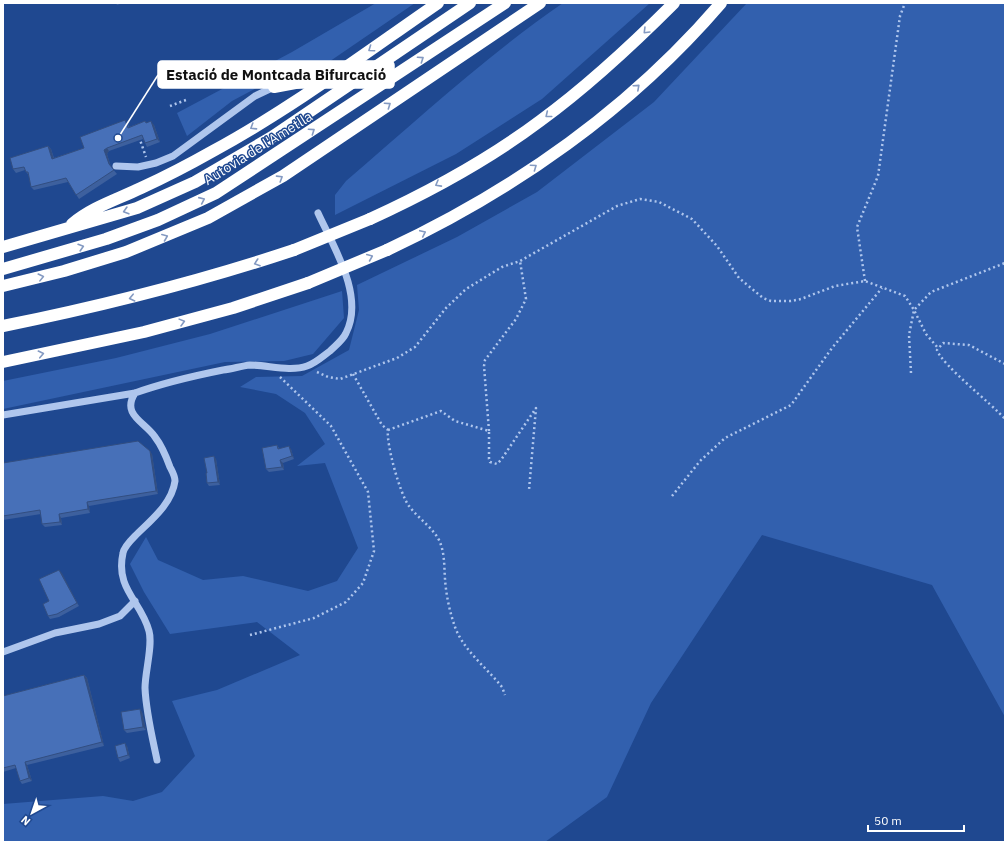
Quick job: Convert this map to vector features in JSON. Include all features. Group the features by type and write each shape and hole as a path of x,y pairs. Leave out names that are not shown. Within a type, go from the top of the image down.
{"highway":[{"path":"68,228 85,213 142,188 213,151 322,83 438,3"},
{"name":"Autovia de l'Ametlla","path":"3,247 137,208 195,182 272,137 470,3"},
{"name":"Autovia de l'Ametlla","path":"3,269 106,239 158,220 216,193 300,140 505,3"},
{"path":"3,286 64,271 126,252 215,215 283,176 540,3"},
{"path":"3,326 150,294 222,274 294,250 370,219 409,201 456,174 540,121 602,72 674,3"},
{"path":"3,362 144,332 233,308 308,283 387,250 469,209 509,185 559,150 624,99 666,62 721,3"},
{"path":"274,87 306,81 322,83"},
{"path":"274,87 282,93 286,106"}],"lane":[{"path":"116,166 138,167 149,165 179,152 255,96 274,87"},
{"path":"3,415 135,393 208,373 249,365 292,368 307,366 322,357 340,342 346,334 350,323 352,309 348,282 318,213"},
{"path":"135,393 131,400 131,408 137,420 154,436 161,447 175,479 171,495 164,506 128,543 123,552 122,577 142,613 150,632 145,687 147,714 157,760"},
{"path":"3,652 55,633 99,624 120,616 135,601"}],"path":[{"path":"865,281 857,228 878,176 900,16 905,3"},
{"path":"170,106 186,100"},
{"path":"139,136 149,165"},
{"path":"307,366 333,379 340,379 397,358 415,347 446,308 466,289 502,267 520,261 617,206 640,199 659,202 692,220 716,246 739,278 763,298 771,301 791,301 801,299 835,286 865,281 905,296 926,334 938,348 938,352 946,362 1005,419"},
{"path":"520,261 526,299 516,319 485,360 484,366 490,462 497,464 501,460 536,408 529,490"},
{"path":"911,373 909,335 914,310 931,292 1005,263"},
{"path":"672,496 700,461 725,438 791,405 832,348 882,288"},
{"path":"938,348 944,343 969,345 979,348 1005,364"},
{"path":"250,635 314,618 346,602 363,583 374,551 368,492 331,426 270,366"},
{"path":"353,374 382,424 388,430"},
{"path":"388,430 441,411 455,421 488,431"},
{"path":"388,430 387,436 394,467 404,498 409,506 434,533 443,552 445,581 455,627 468,650 499,683 505,694"}],"shaded area":[{"path":"376,3 415,3 320,68 275,78 232,101 187,136 177,113 292,52"},
{"path":"563,3 650,3 542,99 456,154 335,215 335,195 346,181 479,67 534,23"},
{"path":"747,3 1005,3 1005,717 932,585 762,535 651,703 607,797 545,842 3,842 3,804 103,796 133,801 162,792 195,756 172,701 217,690 300,655 257,622 170,634 144,592 130,564 146,537 158,560 203,580 243,576 308,591 337,581 358,548 325,463 297,466 325,444 305,413 276,394 240,387 256,377 302,376 349,350 359,310 357,285 457,237 537,192 654,102"},
{"path":"342,291 344,318 313,354 284,361 225,362 3,409 3,381 116,358 210,334"}],"building":[{"path":"125,120 128,128 145,121 146,123 151,121 157,139 145,143 142,135 104,150 109,164 114,170 76,195 66,178 31,187 28,172 26,172 24,167 13,169 10,158 48,146 52,159 84,148 80,137"},
{"path":"138,441 150,451 156,491 87,502 88,509 59,514 60,522 42,524 40,510 3,516 3,463"},
{"path":"277,445 278,449 289,446 292,456 280,460 282,467 266,469 262,448"},
{"path":"214,456 218,482 207,483 204,458"},
{"path":"59,570 77,603 57,614 48,616 43,604 49,601 39,579"},
{"path":"84,675 102,742 25,762 29,778 20,781 15,765 3,768 3,696"},
{"path":"140,709 143,727 124,730 121,712"},
{"path":"125,743 128,755 118,758 115,746"}],"place":[{"name":"Estació de Montcada Bifurcació","path":"118,138"}]}
